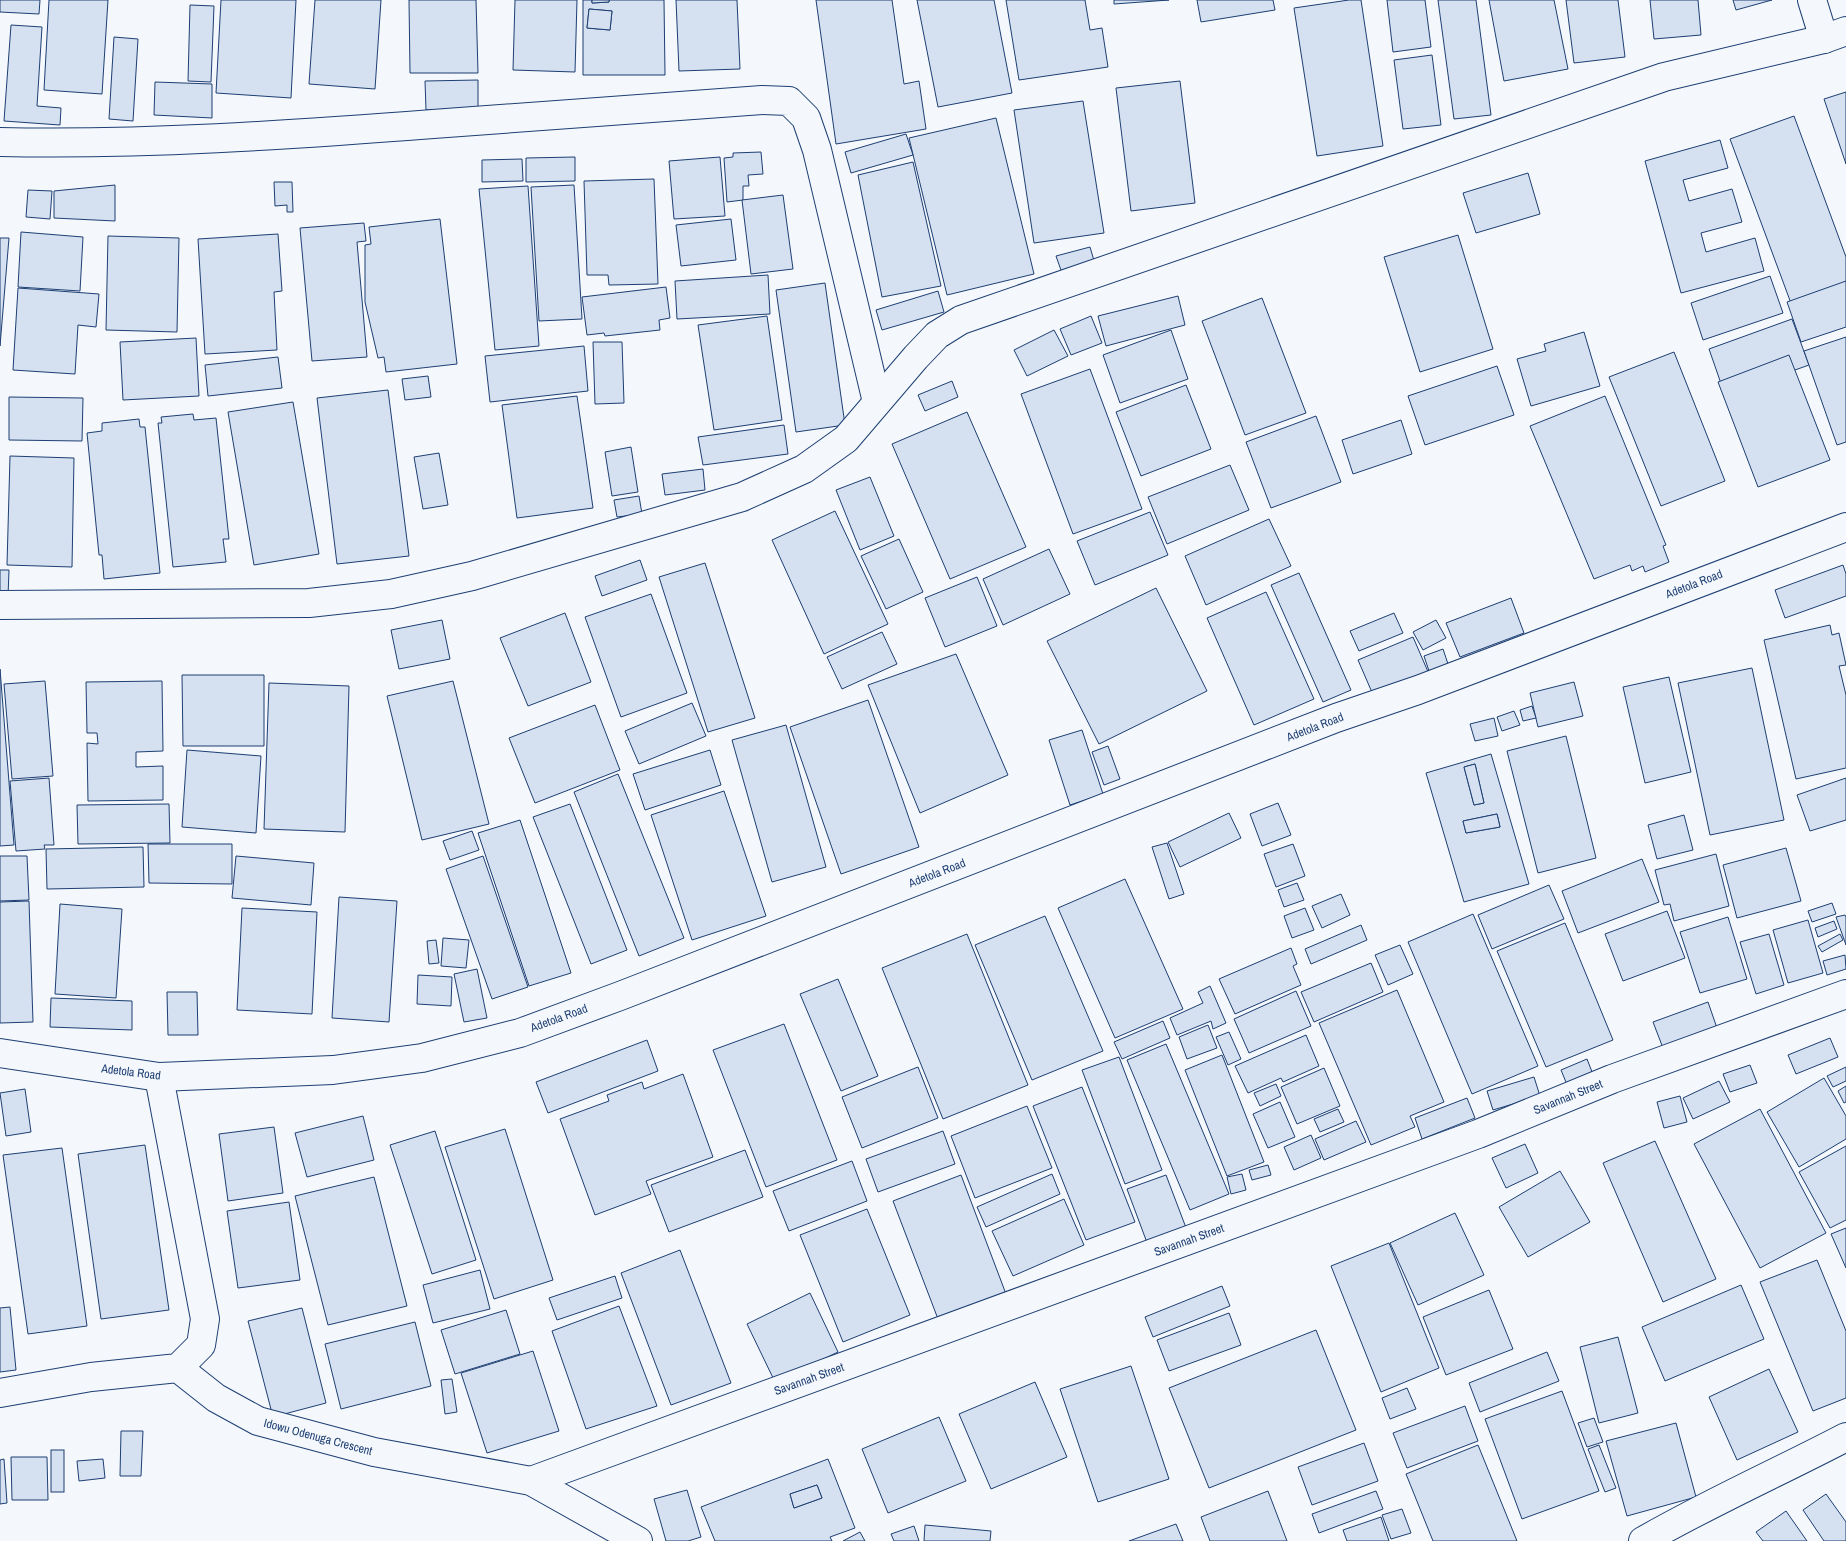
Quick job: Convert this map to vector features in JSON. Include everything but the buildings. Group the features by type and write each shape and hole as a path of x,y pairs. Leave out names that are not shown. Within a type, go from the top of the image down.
{"street":[{"path":"0,605 309,603 390,594 472,576 742,497 804,469 846,439 937,335 961,320 1664,77 1835,35 1812,0"},
{"path":"0,142 235,137 762,100 788,101 806,118 816,150 877,402"},
{"name":"Adetola Road","path":"0,1053 159,1077 333,1070 422,1058 520,1032 630,992 1328,722 1846,527"},
{"name":"Savannah Street","path":"531,1481 1478,1134 1621,1076 1846,994"},
{"path":"0,1392 91,1377 178,1368 201,1345 205,1319 159,1077"},
{"name":"Idowu Odenuga Crescent","path":"178,1368 216,1398 258,1421 374,1452 531,1481"},
{"path":"1643,1541 1682,1519 1846,1437"},
{"path":"531,1481 638,1541"}]}
